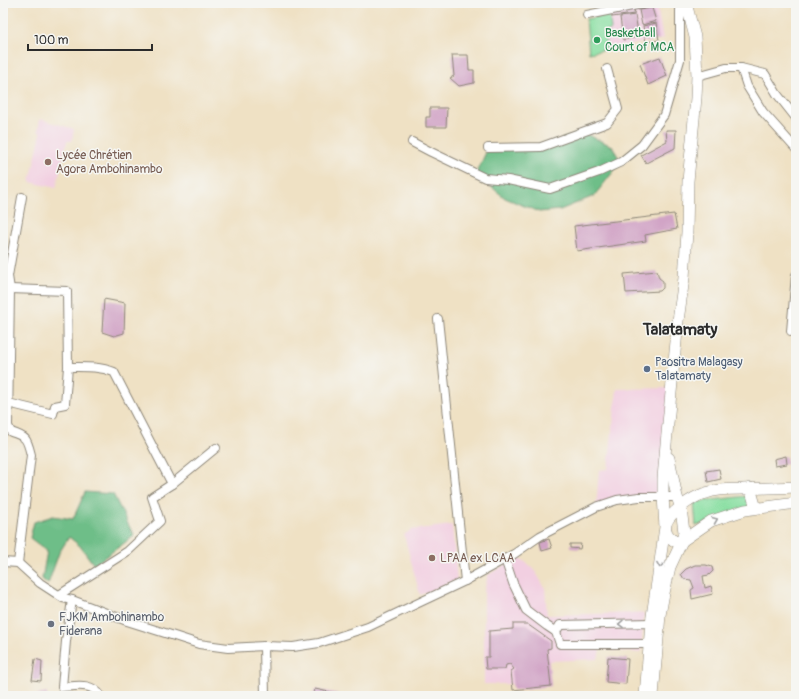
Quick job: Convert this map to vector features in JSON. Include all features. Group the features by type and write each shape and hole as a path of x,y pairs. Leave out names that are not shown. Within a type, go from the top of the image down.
{"main road":[{"path":"645,696 653,644 665,527 664,478 666,444 678,321 684,278 688,181 697,76 695,37 685,3"},
{"path":"655,624 670,567 682,541 684,532 666,444"},
{"path":"796,487 720,490 679,502 666,523 666,532 672,539 678,542 682,541 711,521 744,510 796,503"},
{"path":"750,488 756,508"},
{"path":"653,644 653,696"}],"street":[{"path":"586,15 647,3"},
{"path":"412,142 485,178 508,180 550,189 599,172 620,162 642,145 664,115 680,60 680,10 681,5 685,3"},
{"path":"697,76 726,68 741,68 765,74 777,94 796,118"},
{"path":"741,68 747,86 763,112 796,149"},
{"path":"488,148 541,147 607,123 618,109 607,69"},
{"path":"18,563 31,455 28,442 21,435 11,432 8,426 10,289 8,276 22,197"},
{"path":"791,331 796,275"},
{"path":"8,403 53,414 55,406 65,404 68,367 67,290 10,289"},
{"path":"438,319 465,581"},
{"path":"68,367 93,367 114,372 172,484"},
{"path":"59,595 128,551 160,521 152,497 172,484 216,448"},
{"path":"3,562 18,563 40,583 63,598 198,644 228,648 293,646 319,643 368,627 465,581 505,559 540,536 596,507 617,500 639,496 664,496 679,502"},
{"path":"505,559 513,583 526,610 556,632 560,644 653,644"},
{"path":"72,600 66,640 62,687 92,687 101,696"},
{"path":"556,632 560,625 655,624"},
{"path":"264,646 265,696"}],"shaded area":[{"path":"657,6 663,39 608,49 604,31 611,29 609,11 635,7"},
{"name":"Lycée Chrétien Agora Ambohinambo","path":"40,119 74,129 72,141 67,141 56,188 30,182 41,133 38,131"},
{"path":"672,388 663,496 596,507 599,470 608,469 617,389"},
{"name":"LPAA ex LCAA","path":"452,525 457,580 420,595 404,535 411,530"},
{"path":"519,557 534,569 545,588 547,615 644,613 641,653 600,649 598,659 549,661 551,686 513,690 512,684 484,684 484,591 488,575"}],"green space":[{"name":"Basketball Court of MCA","path":"609,11 611,30 604,32 608,49 589,53 586,19 597,17"},
{"path":"581,132 612,146 621,162 594,196 560,210 539,212 505,198 476,174 488,148 541,147"},
{"path":"85,492 113,494 134,536 94,565 80,546 69,537 59,553 48,584 42,579 47,551 30,538 34,522 53,516 73,519"},
{"path":"748,496 750,509 696,526 694,502"}],"building":[{"path":"635,7 634,14 612,17 612,11"},
{"path":"652,8 656,21 642,25 639,10"},
{"path":"635,15 639,37 623,40 620,17"},
{"path":"656,23 659,40 646,42 643,26"},
{"path":"452,55 468,55 469,70 474,70 474,83 459,86 450,78 454,76"},
{"path":"660,57 667,76 648,85 640,64"},
{"path":"430,108 447,108 446,127 426,127 426,117 430,117"},
{"path":"666,130 676,130 675,148 646,163 641,155 667,141"},
{"path":"674,214 677,229 645,235 646,241 577,251 574,226"},
{"path":"657,271 659,278 663,281 663,288 660,291 626,293 624,274"},
{"path":"104,299 125,303 124,333 114,336 102,332"},
{"path":"786,456 787,464 775,466 774,459"},
{"path":"719,469 721,479 708,482 706,471"},
{"path":"549,539 552,548 542,551 540,542"},
{"path":"570,544 581,544 580,549 570,548"},
{"path":"695,565 706,565 712,567 713,571 709,575 703,576 705,588 711,586 713,594 692,599 691,590 694,588 691,580 684,579 681,574 686,569"},
{"path":"513,624 527,624 551,641 551,648 547,649 551,686 513,690 511,671 514,669 510,664 506,665 505,669 486,669 485,657 489,657 489,631 513,629"},
{"path":"608,657 628,659 626,684 606,682"},
{"path":"35,659 42,661 41,681 32,680"},
{"path":"315,689 339,694 339,696 313,696"},
{"path":"14,692 15,696 6,696 7,693"},
{"path":"47,692 47,696 36,696 38,694"}],"place":[{"name":"Basketball Court of MCA","path":"597,40"},
{"name":"Lycée Chrétien Agora Ambohinambo","path":"48,162"},
{"name":"Paositra Malagasy Talatamaty","path":"647,369"},
{"name":"LPAA ex LCAA","path":"432,558"},
{"name":"FJKM Ambohinambo Fiderana","path":"51,624"}],"district":[{"name":"Talatamaty","path":"680,329"}]}
